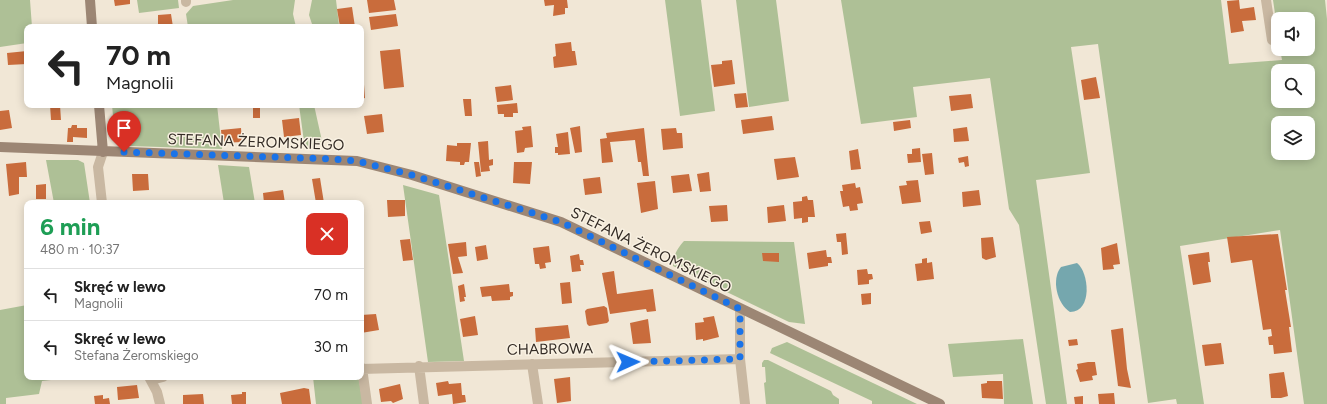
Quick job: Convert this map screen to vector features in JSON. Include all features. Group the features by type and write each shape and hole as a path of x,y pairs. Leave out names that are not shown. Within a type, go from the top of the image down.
{"street":[{"path":"90,0 92,24"},
{"path":"1266,0 1271,33"},
{"path":"99,108 104,152 98,167 102,200"},
{"name":"STEFANA ŻEROMSKIEGO","path":"0,147 104,152 332,159 368,163 412,175 561,222 940,404"},
{"path":"740,309 740,359 745,404"},
{"name":"CHABROWA","path":"364,368 740,359"},
{"path":"532,364 538,404"},
{"path":"419,366 424,404"},
{"path":"151,380 160,404"},
{"path":"364,380 367,404"}],"green space":[{"path":"0,0 30,0 32,24 24,24 24,43 0,47"},
{"path":"137,0 178,0 179,8 139,13"},
{"path":"233,0 295,0 293,14 295,24 188,24 186,14 193,6"},
{"path":"312,0 336,0 339,24 312,24 309,15"},
{"path":"665,0 701,0 715,111 680,116"},
{"path":"736,0 776,0 789,101 749,107"},
{"path":"841,0 1221,0 1229,64 1282,60 1281,56 1315,56 1315,12 1275,12 1273,0 1325,0 1327,19 1327,404 1304,404 1280,230 1180,246 1204,404 1177,404 1176,399 1148,403 1098,44 1071,47 1090,173 1036,180 1067,404 1046,404 1019,225 1009,209 990,78 913,87 917,117 861,124"},
{"path":"112,108 217,108 222,149 130,146 128,143 119,142 115,137"},
{"path":"299,108 315,108 322,141 315,148 305,149"},
{"path":"46,160 78,160 84,163 90,200 53,200"},
{"path":"218,165 249,167 254,200 224,200"},
{"path":"403,185 439,195 464,361 428,362"},
{"path":"684,241 794,242 805,324 789,322 673,266 676,253"},
{"path":"24,306 24,380 51,380 42,381 39,394 6,398 6,404 0,404 0,310"},
{"path":"1023,339 1033,404 1004,404 1003,374 953,377 948,344"},
{"path":"787,342 917,404 872,404 872,401 770,353 772,348"},
{"path":"764,360 768,360 831,391 833,395 839,399 839,404 766,404 764,383 766,382 765,367 762,367"},
{"path":"313,380 359,380 363,404 316,404"}],"water":[{"path":"1077,263 1084,274 1087,291 1082,306 1077,310 1070,312 1065,308 1059,297 1056,278 1061,267"}],"building":[{"path":"114,0 130,0 130,4 115,6"},
{"path":"367,0 394,0 396,10 369,13"},
{"path":"544,0 567,0 568,8 565,8 565,14 553,16 554,5 545,6"},
{"path":"1239,0 1240,9 1254,7 1256,20 1242,21 1244,31 1231,33 1227,1"},
{"path":"352,7 355,24 340,24 337,9"},
{"path":"171,14 173,24 158,24 158,15"},
{"path":"396,14 398,26 371,30 369,17"},
{"path":"571,42 572,51 575,51 577,65 554,68 553,57 556,56 555,44"},
{"path":"400,49 404,87 384,89 380,51"},
{"path":"24,51 24,64 8,65 7,53"},
{"path":"732,60 735,84 714,87 711,65 722,64 722,61"},
{"path":"1096,77 1100,98 1084,100 1081,80"},
{"path":"511,85 513,100 497,102 495,87"},
{"path":"746,93 748,107 736,108 734,94"},
{"path":"971,94 973,108 951,111 949,96"},
{"path":"463,99 471,99 472,116 465,116"},
{"path":"517,103 518,113 513,113 513,117 504,117 504,114 498,114 497,105"},
{"path":"50,108 60,108 61,120 51,120"},
{"path":"253,108 260,108 260,118 253,118"},
{"path":"9,110 12,128 0,130 0,111"},
{"path":"382,114 384,132 367,134 364,116"},
{"path":"772,116 774,130 743,134 741,120"},
{"path":"299,118 301,135 284,137 282,120"},
{"path":"910,120 911,128 894,131 893,122"},
{"path":"72,125 77,125 77,128 87,128 87,138 73,137 73,142 67,142 68,128 71,128"},
{"path":"531,126 533,147 525,148 524,152 517,153 515,131 523,130 522,127"},
{"path":"580,126 582,152 575,153 570,128"},
{"path":"967,127 969,141 954,142 953,129"},
{"path":"241,128 242,142 222,143 221,130"},
{"path":"644,128 649,176 643,176 641,162 638,162 635,140 610,142 613,162 602,163 600,139 607,138 606,133"},
{"path":"676,128 677,133 682,133 683,148 663,150 661,129"},
{"path":"568,132 570,154 558,155 558,153 555,153 555,147 558,147 556,134"},
{"path":"488,141 489,160 493,159 493,165 489,166 490,171 481,172 478,142"},
{"path":"457,143 471,143 469,162 465,162 464,165 460,165 460,162 446,161 447,145 457,146"},
{"path":"920,148 921,162 908,163 907,154 912,154 912,149"},
{"path":"858,149 861,169 851,170 849,151"},
{"path":"932,153 934,174 925,175 922,154"},
{"path":"968,156 969,166 965,167 964,162 959,163 958,158"},
{"path":"795,157 799,177 777,180 774,159"},
{"path":"26,162 27,177 19,177 19,194 9,196 6,164"},
{"path":"474,162 479,162 481,176 476,177"},
{"path":"514,162 532,162 530,184 513,183"},
{"path":"709,172 711,191 700,192 697,174"},
{"path":"132,174 148,174 149,190 133,191"},
{"path":"689,174 692,191 673,193 671,176"},
{"path":"600,177 602,193 585,195 583,179"},
{"path":"320,178 324,200 316,200 312,179"},
{"path":"918,180 921,202 902,204 899,186 907,185 906,181"},
{"path":"655,181 658,209 641,213 637,183"},
{"path":"855,183 856,188 860,187 863,203 857,204 858,210 850,211 849,206 843,207 840,191 843,191 842,185"},
{"path":"46,184 46,199 36,199 36,185"},
{"path":"283,190 285,200 264,200 263,193"},
{"path":"979,190 981,205 963,207 962,192"},
{"path":"807,196 808,200 813,200 815,217 808,217 808,222 802,223 802,218 794,219 793,202 802,201 802,197"},
{"path":"387,200 405,200 405,216 388,217"},
{"path":"727,205 728,221 711,222 709,206"},
{"path":"784,205 786,221 768,223 767,207"},
{"path":"930,221 932,232 921,234 919,222"},
{"path":"846,233 848,254 842,255 841,242 837,242 836,234"},
{"path":"1278,234 1287,290 1285,290 1291,327 1289,327 1292,352 1274,354 1273,345 1269,345 1268,337 1272,336 1271,329 1263,330 1252,260 1231,263 1227,237"},
{"path":"993,237 996,257 986,260 982,258 981,238"},
{"path":"410,239 413,260 403,261 400,240"},
{"path":"466,242 467,256 458,257 463,273 453,274 448,244"},
{"path":"1117,243 1120,264 1113,265 1114,269 1103,270 1101,248"},
{"path":"486,245 488,259 477,261 475,247"},
{"path":"549,246 551,262 545,263 546,268 540,269 539,264 535,264 533,248"},
{"path":"826,250 827,257 831,257 832,263 828,263 828,266 809,269 807,253"},
{"path":"1209,252 1210,262 1208,262 1211,282 1193,285 1188,255"},
{"path":"762,253 779,253 779,262 763,261"},
{"path":"579,254 580,260 583,260 584,265 580,265 581,271 572,272 570,256"},
{"path":"927,258 927,263 932,262 934,279 917,281 915,264 922,263 922,259"},
{"path":"867,269 868,274 872,274 873,279 869,280 869,284 858,285 857,270"},
{"path":"614,271 617,294 653,289 656,311 647,312 646,309 610,314 602,273"},
{"path":"570,282 572,303 562,304 560,283"},
{"path":"464,284 466,297 464,297 465,301 460,302 458,286"},
{"path":"509,284 510,292 513,292 513,296 510,297 510,300 492,301 491,296 482,297 480,287"},
{"path":"871,293 871,304 862,305 861,294"},
{"path":"604,306 607,308 609,321 607,323 589,326 587,324 585,311 587,309"},
{"path":"376,314 379,330 364,332 364,315"},
{"path":"475,316 478,335 463,337 460,319"},
{"path":"714,316 719,337 703,341 703,339 696,340 695,323 704,322 703,318"},
{"path":"648,319 651,343 633,344 630,323"},
{"path":"568,325 570,338 536,342 535,328"},
{"path":"1123,328 1127,369 1131,388 1118,386 1111,330"},
{"path":"1077,339 1078,345 1069,346 1068,340"},
{"path":"1221,343 1224,364 1205,366 1202,345"},
{"path":"1095,362 1097,375 1092,376 1093,380 1080,382 1076,370 1078,369 1077,364"},
{"path":"1284,372 1288,396 1271,398 1269,374"},
{"path":"570,377 571,401 557,403 554,379"},
{"path":"448,381 449,384 461,383 462,395 465,395 466,402 453,404 452,394 438,396 436,383"},
{"path":"987,381 1002,381 1003,399 982,398 981,384 987,383"},
{"path":"400,384 403,399 393,403 391,401 381,402 379,389"},
{"path":"137,385 139,398 118,400 117,387"},
{"path":"304,388 309,389 311,404 282,404 280,393"},
{"path":"242,392 246,392 246,404 232,404 231,395 242,394"},
{"path":"1114,393 1115,404 1099,404 1098,394"},
{"path":"203,394 204,404 183,404 183,395"},
{"path":"103,395 103,399 109,398 110,404 95,404 94,396"},
{"path":"1083,396 1083,404 1075,404 1074,397"}],"route":[{"path":"124,152 332,159 357,161 380,166 561,222 740,309 740,359 628,362"}]}
